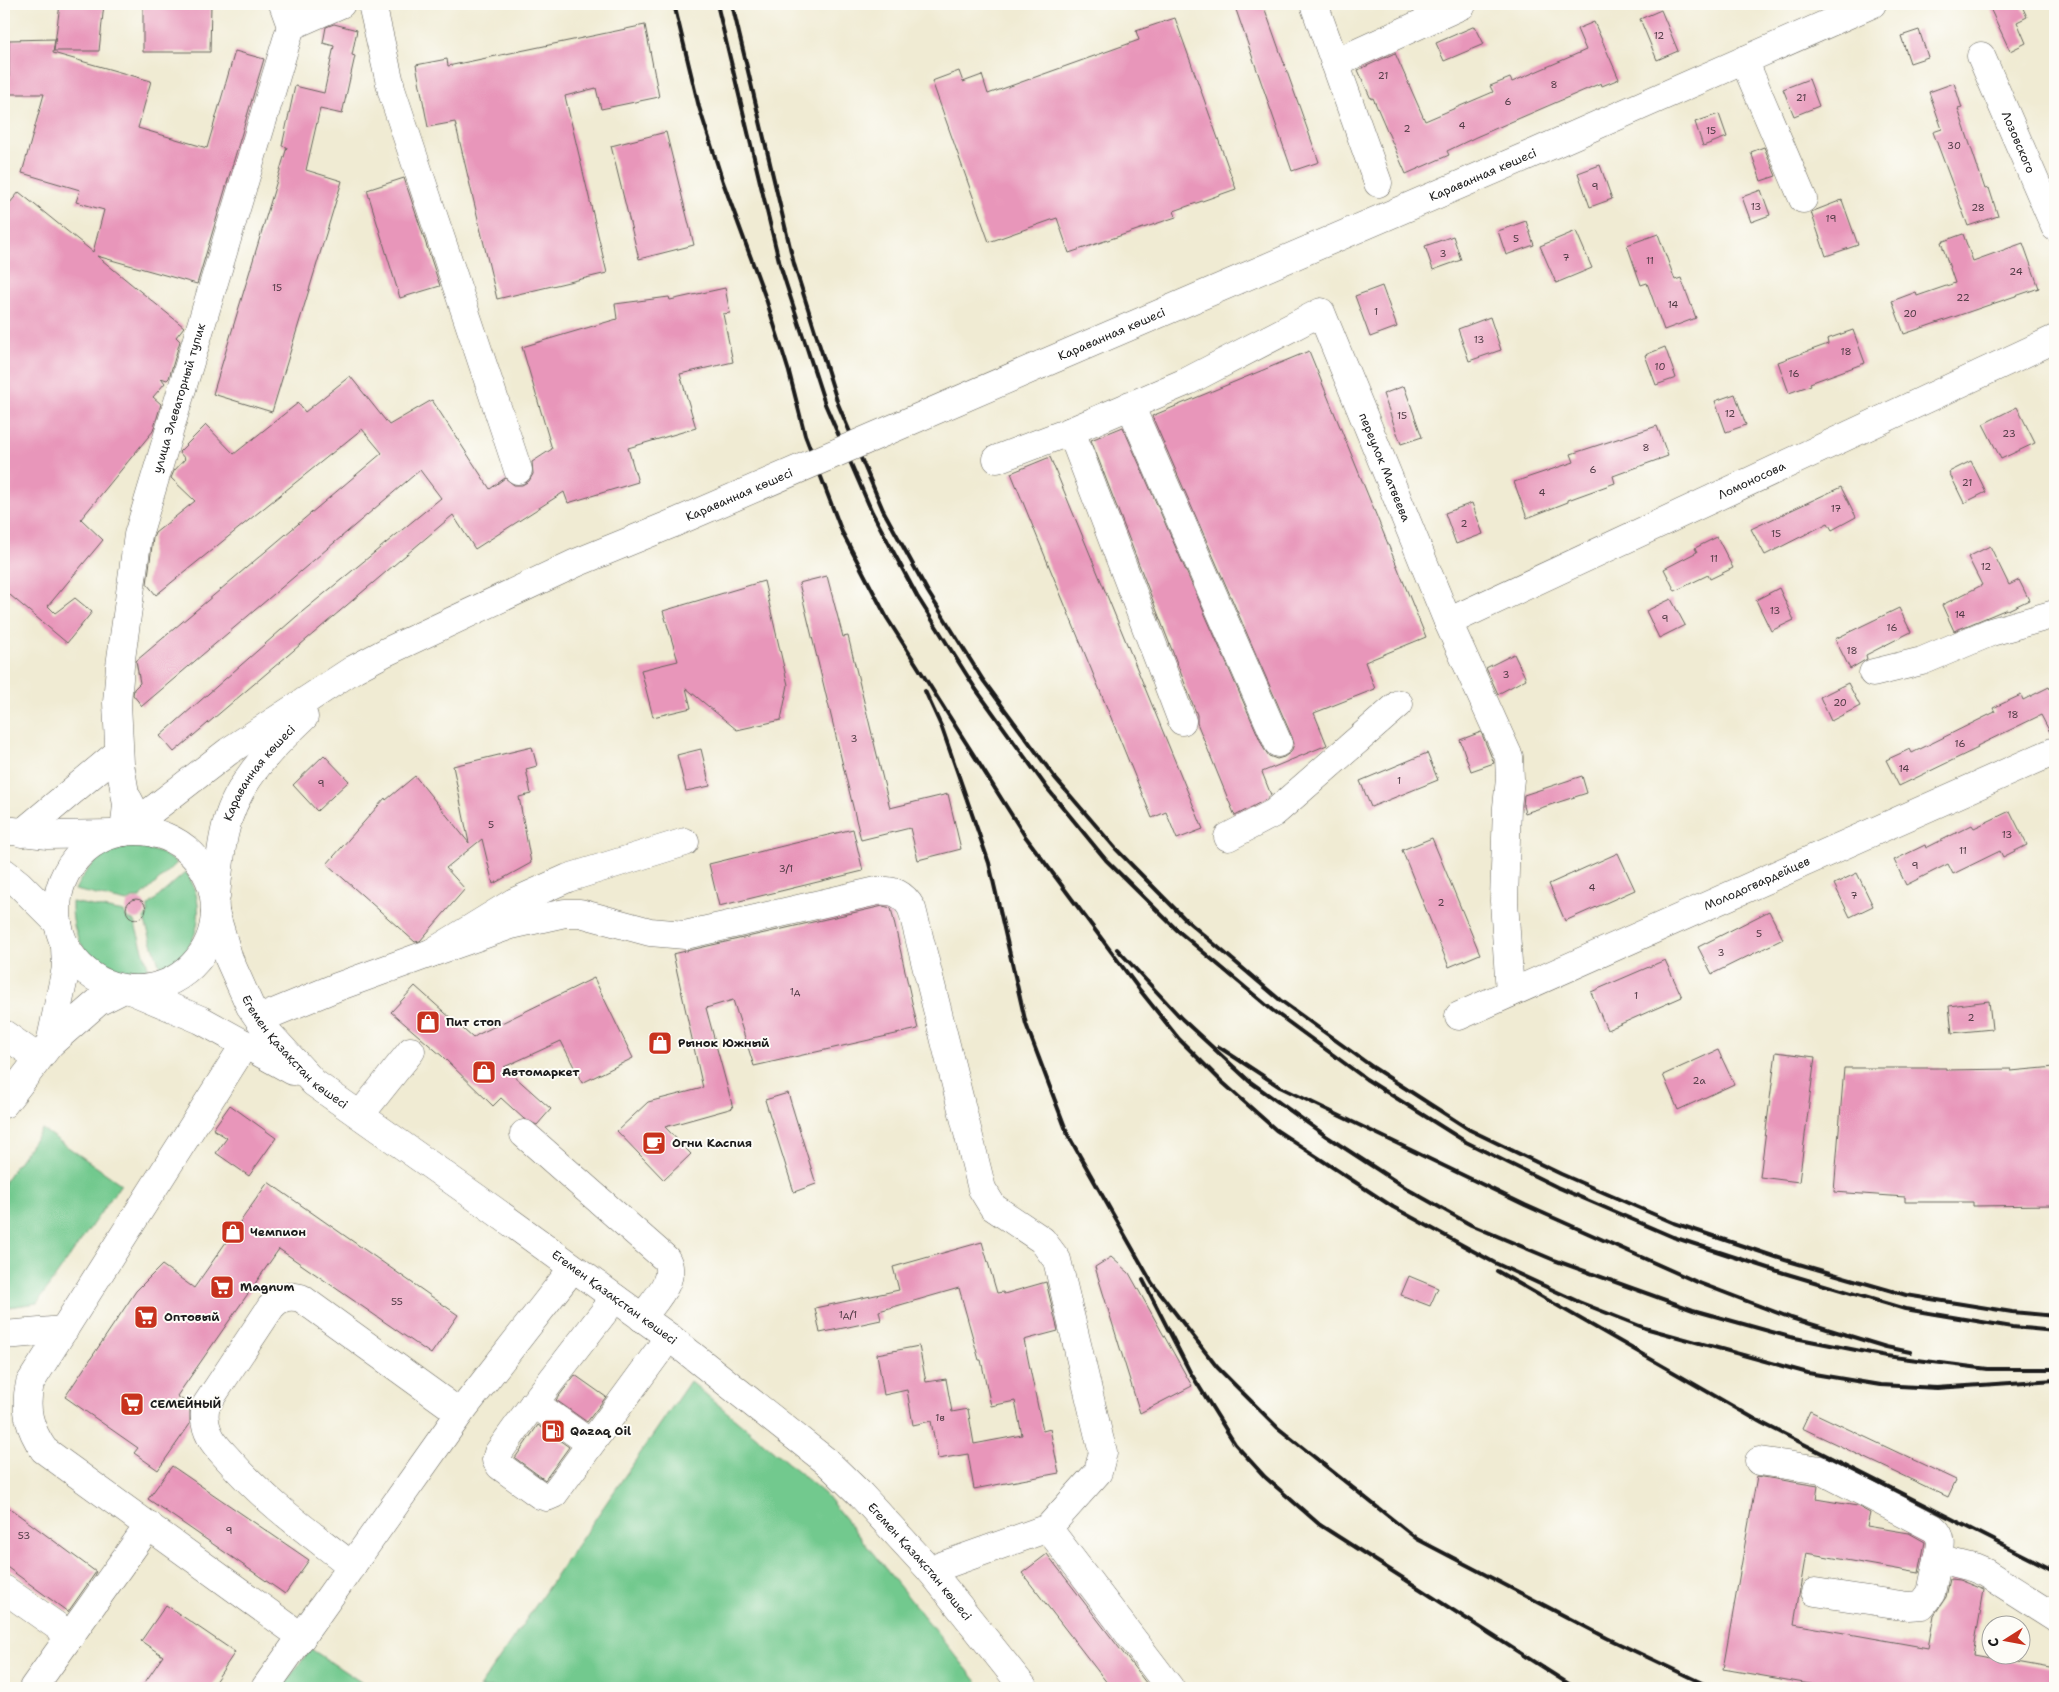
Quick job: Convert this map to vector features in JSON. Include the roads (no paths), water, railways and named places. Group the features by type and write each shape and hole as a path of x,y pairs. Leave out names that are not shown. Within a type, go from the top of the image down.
{"main road":[{"name":"улица Элеваторный тупик","path":"134,830 127,813 126,791 119,752 117,703 120,666 138,535 287,15 341,4"},
{"path":"372,4 392,92 518,470"},
{"path":"1314,4 1378,183"},
{"name":"Караванная көшесі","path":"134,830 229,751 354,669 386,652 576,563 674,523 1526,156 1872,4"},
{"path":"1335,62 1462,5"},
{"name":"Лозовского","path":"1981,56 2055,227"},
{"path":"1744,60 1803,199"},
{"name":"переулок Матвеева","path":"1130,405 1188,381 1322,312 1448,622 1508,757 1510,779 1507,807 1504,901 1510,993"},
{"name":"Ломоносова","path":"1448,622 2055,339"},
{"path":"997,459 1071,431 1130,405 1278,743"},
{"path":"1071,431 1182,721"},
{"path":"1873,673 1922,661 1991,632 2055,614"},
{"name":"Караванная көшесі","path":"215,908 224,834 238,794 254,769 273,746 354,669"},
{"path":"1228,837 1274,812 1399,704"},
{"name":"Молодогвардейцев","path":"1459,1016 2055,751"},
{"path":"13,831 119,752"},
{"path":"4,1104 44,1051 98,1002 126,989 144,989 160,986 176,979 188,970 200,957 208,944 213,928 215,908 210,881 197,860 178,843 134,830 64,835 13,831"},
{"path":"44,1051 66,968 59,894 70,866 79,855 91,846 134,830"},
{"path":"431,953 514,902 568,878 685,842"},
{"path":"4,872 62,935 77,962 91,976 201,1020 314,1083"},
{"path":"258,1018 336,987 511,925 565,913 588,915 650,932 685,935 888,890 898,892 907,899 912,909 982,1189 993,1207 1042,1240 1057,1260 1103,1452 1098,1472 1048,1528 930,1570"},
{"name":"Егемен Қазақстан көшесі","path":"215,908 235,976 258,1018 314,1083 669,1337 826,1462 861,1495 930,1570 1024,1688"},
{"path":"4,1034 44,1051"},
{"path":"245,1044 30,1383 26,1399 28,1418 33,1435 44,1450 302,1637"},
{"path":"360,1115 411,1050"},
{"path":"524,1134 666,1259 670,1265 668,1281 642,1318"},
{"path":"265,1688 460,1413 573,1268"},
{"path":"352,1566 273,1504 245,1478 212,1440 208,1432 204,1415 206,1405 271,1306 276,1301 284,1298 293,1296 302,1298 460,1413"},
{"path":"615,1298 534,1403 496,1456 500,1466 544,1497 551,1496 669,1337"},
{"path":"4,1335 64,1330"},
{"path":"534,1403 590,1443"},
{"path":"1758,1461 1821,1470 1933,1528 1941,1539 1931,1593 1922,1605 1908,1606 1815,1592"},
{"path":"33,1688 149,1525"},
{"path":"1048,1528 1170,1688"},
{"path":"1938,1559 1986,1573 2055,1617"},
{"path":"4,1589 71,1636"}],"railway":[{"path":"674,4 699,107 723,182 766,299 789,372 805,435 842,532 887,618 1025,836 1139,989 1179,1039 1221,1081 1276,1130 1393,1207 1495,1263 1579,1302 1645,1328 1808,1373 1880,1385 1937,1388 2055,1380"},
{"path":"717,4 780,265 825,404 872,512 917,596 975,688 1047,788 1106,860 1177,930 1272,1010 1366,1079 1466,1142 1557,1187 1673,1237 1784,1273 1905,1309 2012,1327 2055,1331"},
{"path":"732,4 794,264 838,404 883,510 928,592 983,680 1056,779 1116,849 1186,920 1280,1000 1374,1068 1470,1130 1561,1174 1674,1223 1785,1260 1906,1295 2012,1312 2055,1316"},
{"path":"925,691 942,728 989,863 1026,1024 1068,1135 1152,1283 1217,1367 1278,1428 1417,1539 1607,1638 1704,1684 1718,1688"},
{"path":"1117,949 1182,1019 1249,1081 1326,1136 1409,1190 1471,1225 1554,1260 1693,1310 1790,1337 1886,1356 1988,1369 2055,1369"},
{"path":"1219,1047 1280,1087 1525,1205 1697,1282 1791,1318 1886,1347 1910,1352"},
{"path":"1497,1271 1762,1423 2055,1571"},
{"path":"1143,1280 1190,1372 1235,1444 1265,1477 1320,1525 1575,1688"}],"place":[{"name":"Пит стоп","path":"428,1022"},
{"name":"Рынок Южный","path":"660,1043"},
{"name":"Автомаркет","path":"484,1072"},
{"name":"Огни Каспия","path":"654,1143"},
{"name":"Чемпион","path":"233,1232"},
{"name":"Magnum","path":"222,1287"},
{"name":"Оптовый","path":"146,1317"},
{"name":"СЕМЕЙНЫЙ","path":"132,1404"},
{"name":"Qazaq Oil","path":"553,1431"}]}
